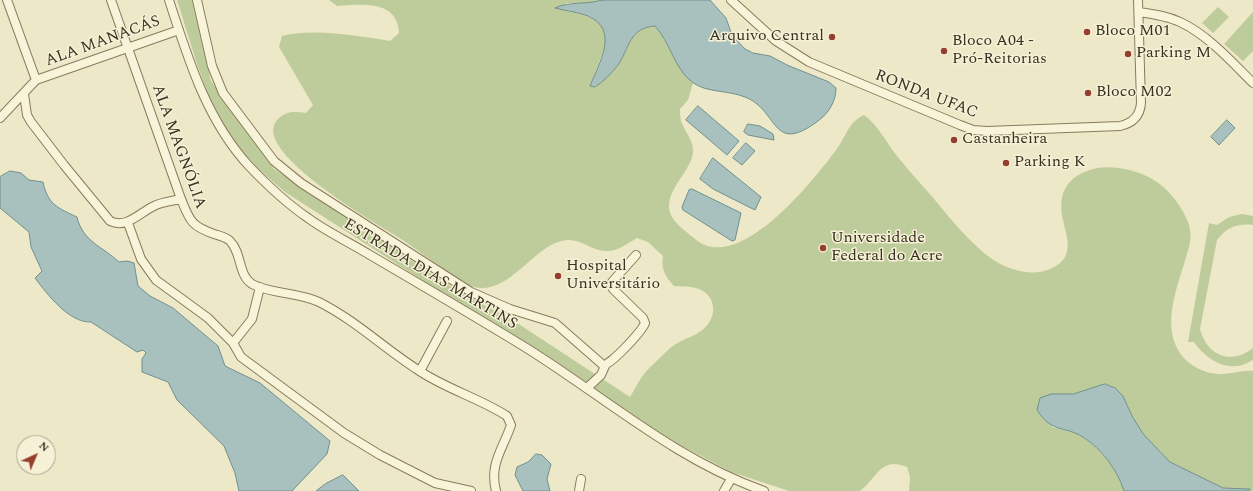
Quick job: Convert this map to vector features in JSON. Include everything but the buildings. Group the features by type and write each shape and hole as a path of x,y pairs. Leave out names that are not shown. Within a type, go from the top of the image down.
{"street":[{"path":"0,118 36,80 7,0"},
{"name":"ALA MAGNÓLIA","path":"111,0 181,199 193,225 226,238 231,242 236,251 243,273 251,283 260,287 306,296 324,305 420,372 510,418 511,425 494,466 493,478 496,491"},
{"name":"ESTRADA DIAS MARTINS","path":"169,0 197,80 217,122 235,150 280,196 309,219 482,321 587,388 674,448 731,479 764,491"},
{"path":"197,0 216,79 223,92 249,129 282,169 301,183 471,292 510,310 555,323 605,366"},
{"name":"RONDA UFAC","path":"731,0 776,41 809,62 960,125 973,130 987,131 1120,126 1133,121 1138,117 1141,103 1138,0"},
{"path":"1139,12 1164,17 1190,27 1218,50 1253,83"},
{"name":"ALA MANACÁS","path":"36,80 179,30"},
{"path":"24,94 27,115 31,122 105,217 115,223 128,223 156,205 181,199"},
{"path":"128,223 141,260 156,280 208,318 233,343 241,357 246,361 344,433 380,455 435,483 470,491"},
{"path":"587,388 601,375 605,366 617,356 645,323 643,318 613,289 612,285 612,282 636,255"},
{"path":"233,343 252,319 260,287"},
{"path":"420,372 447,321"},
{"path":"579,491 580,479"},
{"path":"724,491 731,479"}],"green space":[{"path":"177,0 192,0 211,81 274,169 458,291 511,319 630,397 644,374 669,349 707,326 713,313 712,301 708,295 696,288 674,286 664,272 663,256 648,242 637,238 622,247 610,251 599,250 575,241 562,241 553,244 501,283 489,287 477,288 464,283 401,239 320,186 298,167 281,149 273,133 278,119 284,114 291,112 306,113 313,105 279,47 282,36 321,33 350,35 390,41 399,33 397,22 386,9 367,5 337,6 329,0 602,0 589,3 566,3 566,11 584,15 596,21 603,28 605,37 604,47 601,59 590,86 595,87 598,85 618,65 635,34 640,30 655,26 665,40 682,70 693,83 688,100 680,109 681,121 691,140 693,148 692,158 672,193 669,207 672,217 679,225 695,239 713,247 732,245 753,235 773,220 811,182 840,145 854,122 864,115 878,129 897,156 973,243 997,262 1009,268 1021,271 1044,271 1062,262 1064,259 1068,243 1061,204 1066,187 1078,175 1086,171 1103,167 1118,168 1140,173 1158,182 1178,203 1190,228 1190,243 1177,287 1172,312 1171,324 1176,347 1183,357 1190,363 1208,372 1222,374 1253,371 1253,491 1249,491 1249,489 1223,488 1170,462 1144,435 1132,416 1123,396 1115,388 1105,384 1073,394 1050,394 1052,427 1077,434 1091,443 1103,455 1118,476 1124,491 909,491 910,477 907,467 898,464 891,464 880,470 860,491 789,491 731,472 666,437 285,192 244,155 224,128 203,81"},
{"path":"1218,7 1229,17 1213,33 1202,23"},
{"path":"1253,12 1253,51 1243,61 1224,44"},
{"path":"1242,214 1253,216 1253,225 1237,225 1225,232 1217,240 1200,329 1203,338 1208,345 1220,355 1228,357 1236,356 1253,348 1253,360 1245,364 1228,366 1213,360 1199,349 1194,342 1188,342 1209,223 1217,225 1229,217"}],"water":[{"path":"602,0 710,0 726,18 732,35 745,49 753,53 770,56 787,65 829,82 836,88 835,98 829,110 822,118 803,131 792,134 783,132 756,103 745,97 732,93 710,90 698,86 692,82 681,70 665,40 655,26 640,30 635,34 618,65 613,71 595,87 590,86 602,57 605,38 603,30 598,22 588,16 555,8 566,4"},
{"path":"698,106 739,141 727,155 686,120"},
{"path":"1227,120 1235,128 1219,145 1211,137"},
{"path":"748,124 760,126 773,134 774,140 748,135 744,132"},
{"path":"746,143 755,151 742,165 733,158"},
{"path":"713,158 761,197 755,210 713,189 700,179"},
{"path":"10,171 21,173 29,180 43,182 45,190 51,201 59,208 77,217 88,238 119,262 127,261 134,263 138,286 150,296 173,308 218,346 225,366 260,383 330,441 327,454 292,491 239,491 235,473 224,446 177,400 168,382 142,372 142,359 146,353 143,350 137,352 91,322 75,318 67,313 52,299 35,278 42,271 31,247 29,232 0,208 0,177"},
{"path":"692,189 741,213 735,240 732,241 683,210 682,207 689,190"},
{"path":"1105,384 1115,388 1123,396 1132,416 1144,435 1170,462 1223,488 1250,489 1249,491 1124,491 1113,468 1097,448 1076,433 1058,428 1048,423 1037,410 1040,398 1051,394 1073,394"},
{"path":"536,454 542,455 551,464 547,479 550,491 523,491 515,475 517,467 528,462"},
{"path":"343,475 359,491 316,491 325,484"}],"place":[{"name":"Bloco M01","path":"1087,32"},
{"name":"Arquivo Central","path":"832,37"},
{"name":"Bloco A04 - Pró-Reitorias","path":"944,51"},
{"name":"Parking M","path":"1128,54"},
{"name":"Bloco M02","path":"1088,93"},
{"name":"Castanheira","path":"954,140"},
{"name":"Parking K","path":"1006,163"},
{"name":"Universidade Federal do Acre","path":"823,248"},
{"name":"Hospital Universitário","path":"558,276"}]}
